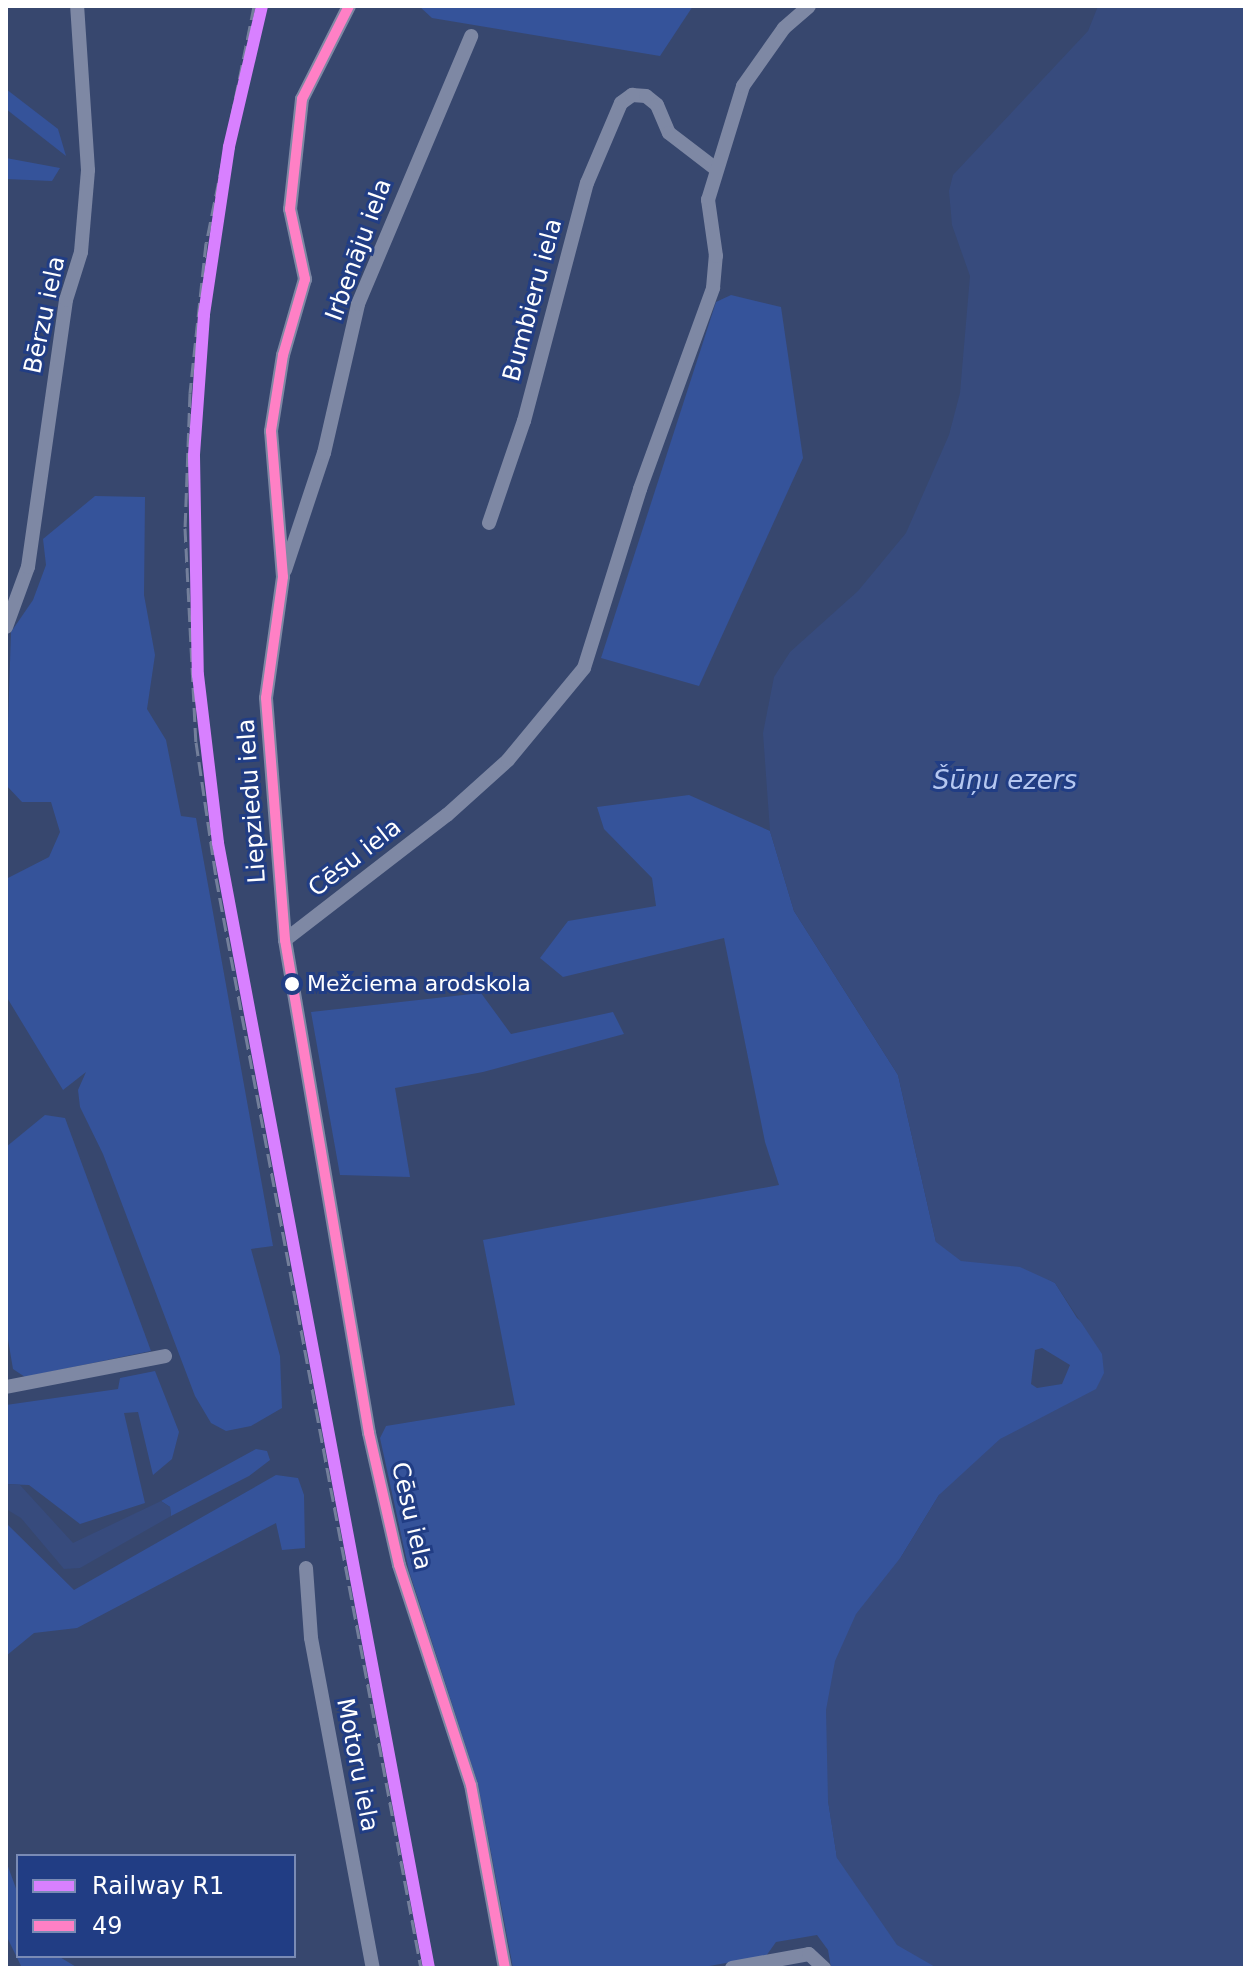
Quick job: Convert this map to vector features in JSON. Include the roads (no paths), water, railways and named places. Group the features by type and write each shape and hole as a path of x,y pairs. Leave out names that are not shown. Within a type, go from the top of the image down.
{"street":[{"name":"Bērzu iela","path":"6,627 28,567 66,300 81,252 88,170 77,6"},
{"name":"Liepziedu iela","path":"285,940 266,698 283,577 271,431 283,355 305,279 290,209 302,99 349,6"},
{"name":"Cēsu iela","path":"505,1968 471,1785 399,1565 369,1433 285,940 447,815 508,760 584,668 640,489 713,288 716,256 708,200 743,86 784,28 809,6"},
{"name":"Irbenāju iela","path":"283,577 324,453 358,304 471,36"},
{"name":"Bumbieru iela","path":"489,523 524,421 587,183 621,103 632,95 646,96 657,105 669,133 716,169"},
{"path":"6,1387 165,1356"},
{"name":"Motoru iela","path":"306,1568 311,1638 373,1968"},
{"path":"732,1968 809,1954 824,1968"}],"water":[{"name":"Šūņu ezers","path":"1098,6 1245,6 1245,1968 937,1968 897,1945 837,1858 828,1801 826,1710 835,1661 856,1614 901,1557 939,1495 1000,1439 1096,1389 1104,1373 1102,1354 1055,1283 1020,1267 961,1261 936,1242 898,1075 794,911 770,831 763,733 774,677 790,652 858,591 906,533 949,435 960,393 970,276 952,225 949,191 953,175 1088,31"},
{"path":"6,1484 20,1485 73,1543 161,1501 170,1507 171,1516 80,1568 64,1569 21,1518 6,1509"}],"railway":[{"path":"254,6 206,243 190,393 185,528 196,742 216,878 421,1968"}],"rail line":[{"name":"R1","path":"262,6 229,147 204,315 194,456 198,675 218,843 429,1968"}],"place":[{"name":"Mežciema arodskola","path":"292,984"}]}
